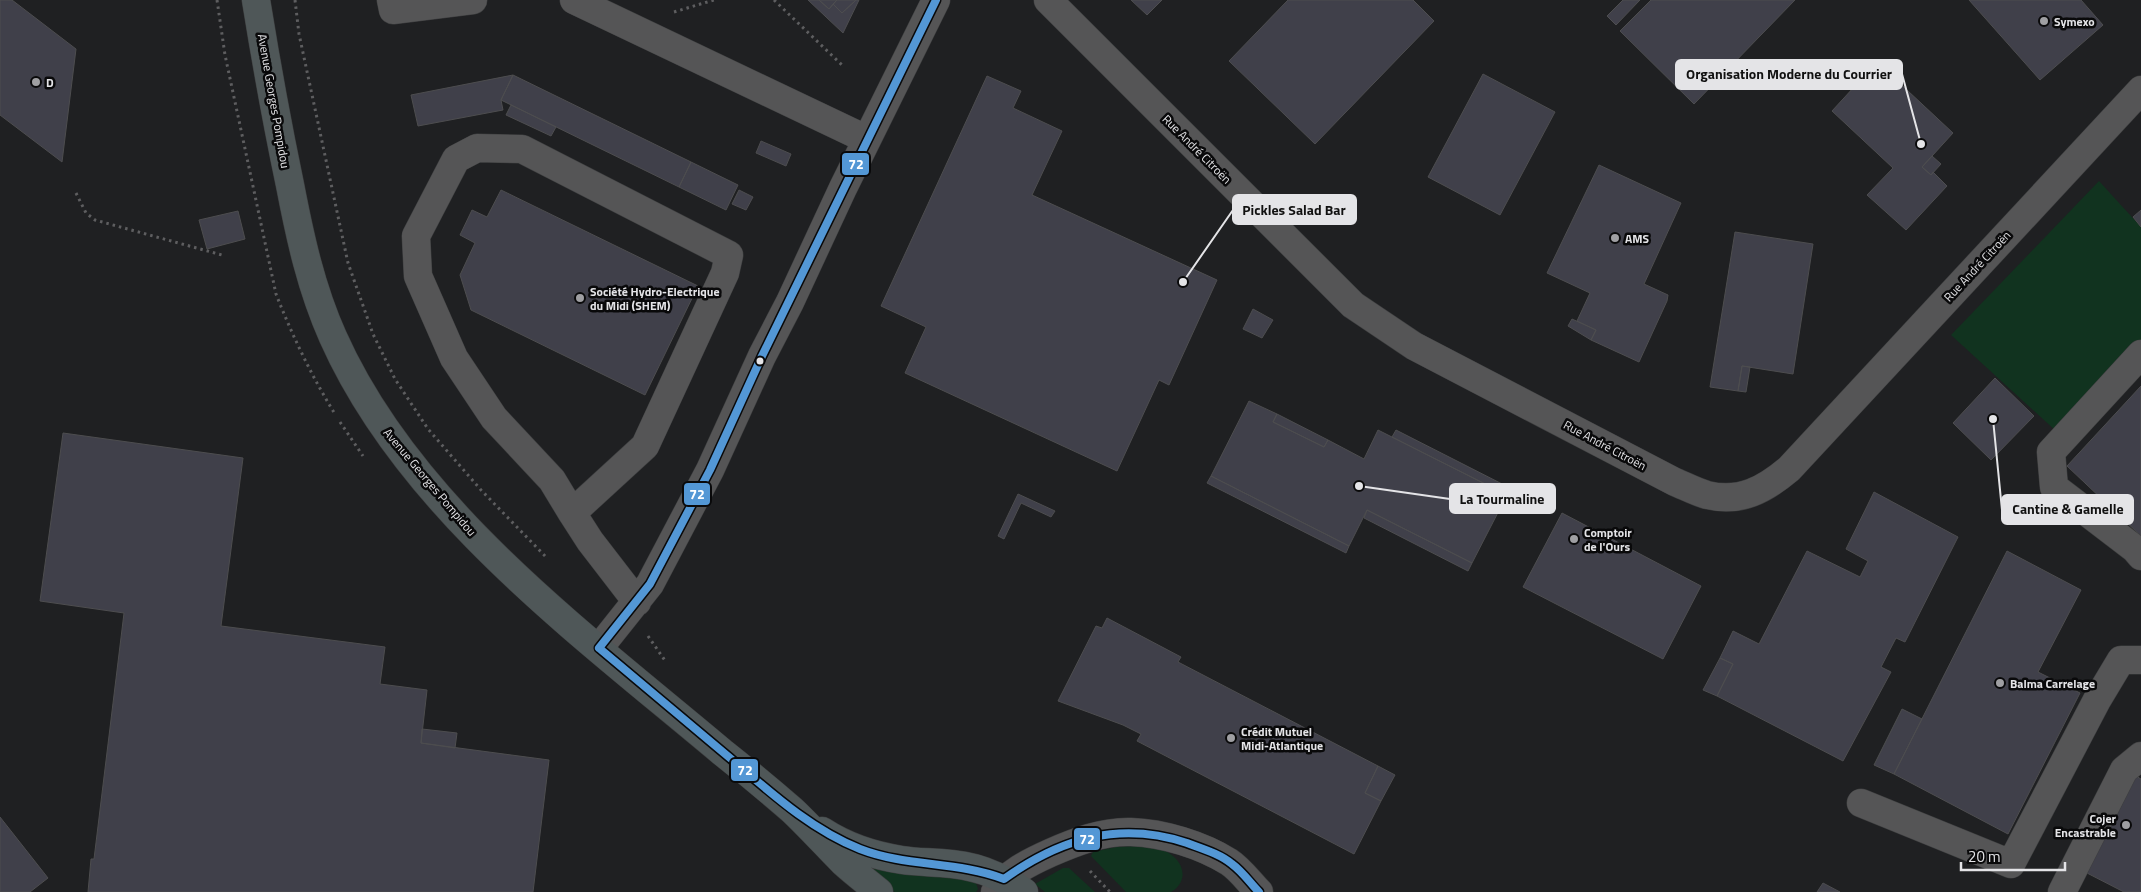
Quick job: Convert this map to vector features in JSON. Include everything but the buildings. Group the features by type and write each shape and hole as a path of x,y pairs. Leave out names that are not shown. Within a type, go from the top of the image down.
{"main road":[{"name":"Avenue Georges Pompidou","path":"256,0 270,92 305,257 325,318 359,391 384,427 419,473 471,531 540,599 794,812 847,866 879,892"},
{"name":"Avenue Georges Pompidou","path":"794,812 829,835 869,852 902,860 966,866 988,872 1008,888"}],"street":[{"path":"391,0 393,10 473,0"},
{"path":"574,0 866,139"},
{"path":"599,648 650,584 710,470 762,356 790,302 866,139 936,0"},
{"name":"Rue André Citroën","path":"1048,0 1353,305 1414,346 1675,482 1707,495 1732,497 1759,491 1789,469 2141,90"},
{"path":"572,513 645,446 725,273 729,255 522,150 477,148 456,159 416,236 418,276 454,358 494,418 552,480 572,513 590,541 637,602"},
{"path":"2141,354 2051,452 2054,488 2135,549 2141,556"},
{"path":"1860,803 2011,864 2097,700 2121,660 2141,660"},
{"path":"2062,892 2124,770 2141,756"},
{"path":"1008,888 1014,871 1067,846 1101,835 1131,832 1171,838 1230,863 1259,892"}],"path":[{"path":"774,0 843,66"},
{"path":"76,193 86,213 96,220 222,255"}],"green space":[{"path":"2099,181 2141,227 2141,341 2056,431 1951,335"},
{"path":"1135,846 1163,850 1176,858 1180,864 1183,876 1177,887 1171,892 1126,892 1091,856 1093,852 1116,847"},
{"path":"849,854 971,881 976,883 978,889 976,892 895,892 880,883"},
{"path":"1063,868 1069,868 1095,892 1045,892 1035,884"}],"transit line":[{"name":"72","path":"599,648 650,584 710,470 762,356 936,0"},
{"name":"72","path":"599,648 791,809 824,831 860,849 895,859 968,869 1004,879 1047,853 1069,844 1092,837 1138,834 1187,843 1217,855 1236,867 1259,892"}],"place":[{"name":"Symexo","path":"2044,21"},
{"name":"D","path":"36,82"},
{"name":"Organisation Moderne du Courrier","path":"1921,144"},
{"name":"AMS","path":"1615,238"},
{"name":"Pickles Salad Bar","path":"1183,282"},
{"name":"Société Hydro-Electrique du Midi (SHEM)","path":"580,298"},
{"name":"Cantine & Gamelle","path":"1993,419"},
{"name":"La Tourmaline","path":"1359,486"},
{"name":"Comptoir de l'Ours","path":"1574,539"},
{"name":"Balma Carrelage","path":"2000,683"},
{"name":"Crédit Mutuel Midi-Atlantique","path":"1231,738"},
{"name":"Cojer Encastrable","path":"2126,825"}]}
